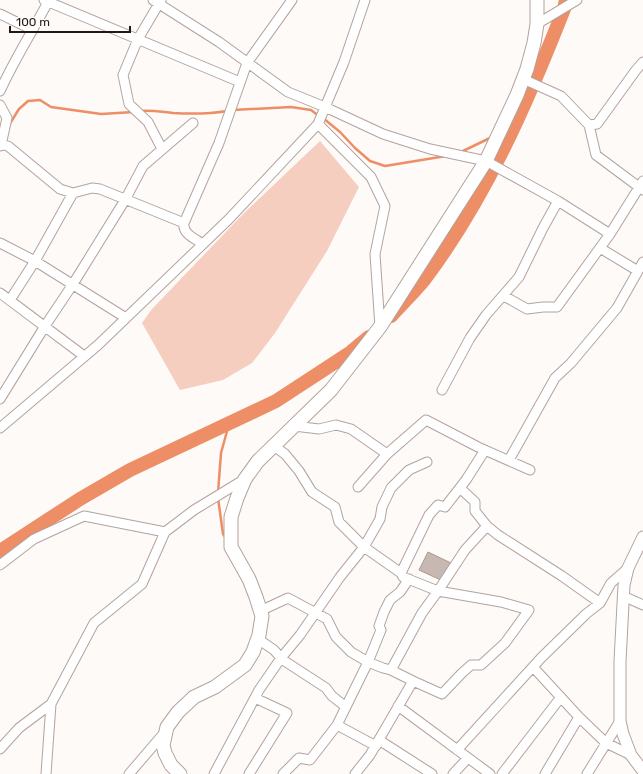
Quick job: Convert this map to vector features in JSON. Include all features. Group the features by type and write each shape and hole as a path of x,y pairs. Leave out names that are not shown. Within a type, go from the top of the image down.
{"main road":[{"path":"180,774 171,765 162,745 167,726 178,712 194,697 215,688 245,665 258,639 262,616 249,579 231,548 231,517 245,480 258,461 331,390 380,327 486,161 500,133 523,79 534,43 537,24 537,0"}],"street":[{"path":"203,244 186,231 183,226 184,223 219,143 247,63 292,0"},
{"path":"0,428 126,318 229,219 318,124 344,62 365,0"},
{"path":"537,24 577,0"},
{"path":"0,91 11,67 33,30 46,1 240,82"},
{"path":"162,149 148,122 128,104 123,75 138,39 158,1 219,42 288,92 325,107 383,134 430,149 486,161 558,201 610,234"},
{"path":"0,14 33,30"},
{"path":"589,125 597,124 643,62"},
{"path":"504,296 527,309 557,307 610,234 642,186 596,155 589,125 561,96 523,79"},
{"path":"0,105 7,118 1,146 8,146 60,189 73,193 92,188 100,190 184,223"},
{"path":"0,399 44,326 73,284 125,200 143,166 193,123"},
{"path":"318,124 371,177 385,206 375,254 380,327"},
{"path":"10,300 35,261 73,193"},
{"path":"442,390 470,338 486,315 519,277 558,201"},
{"path":"0,243 35,261 126,318"},
{"path":"600,248 638,271"},
{"path":"508,460 555,378 571,363 618,308 643,262"},
{"path":"0,293 84,356"},
{"path":"358,487 387,454 426,420 485,450 530,470"},
{"path":"294,426 319,429 336,425 351,429 387,454"},
{"path":"260,611 288,598 327,619 336,637 351,652 368,662 391,670 442,694 462,673 472,666 482,665 505,643 529,610 501,602 438,591 404,577 401,573 364,547 339,522 335,507 312,492 300,471 274,446"},
{"path":"401,573 429,515 438,505 445,507 460,488 485,450"},
{"path":"214,774 259,690 281,658 300,635 340,577 364,547 380,519 382,507 391,488 409,470 427,462"},
{"path":"46,774 51,704 94,623 142,584 165,532 194,510 245,480"},
{"path":"460,488 475,502 475,510 487,526 498,535 562,576 600,603"},
{"path":"0,565 34,539 84,516 165,532"},
{"path":"391,670 422,613 465,550 487,526"},
{"path":"643,537 628,568 623,596 620,721 631,755 643,771"},
{"path":"457,750 533,667 586,614 600,603 611,583 628,568"},
{"path":"283,774 300,758 310,760 338,725 368,662 381,630 379,626 384,612 390,600 400,592 408,579"},
{"path":"623,596 643,605"},
{"path":"258,639 274,650 281,658 326,688 332,696 346,706"},
{"path":"533,667 579,717 606,743 631,755"},
{"path":"355,774 370,755 413,681"},
{"path":"502,774 561,697"},
{"path":"249,774 287,713 255,698"},
{"path":"0,749 19,728 51,704"},
{"path":"398,706 490,774"},
{"path":"545,774 579,717"},
{"path":"587,774 620,721"},
{"path":"338,725 377,743 432,774"},
{"path":"129,774 166,731"},
{"path":"453,774 468,758"}],"shaded area":[{"path":"320,141 359,187 327,251 275,333 252,363 223,380 180,390 142,323 152,309 244,213"}],"building":[{"path":"428,552 451,563 443,581 419,570"}],"waterway":[{"path":"391,316 424,280 446,249 486,183 520,114 564,9 566,0"},
{"path":"9,125 19,109 28,101 40,100 51,107 101,114 134,112"},
{"path":"232,110 291,107 311,110 319,116"},
{"path":"141,111 193,114 227,111"},
{"path":"323,118 370,161 385,166 446,156"},
{"path":"507,128 516,122"},
{"path":"461,152 492,137"},
{"path":"0,551 80,499 130,470 276,401 351,352 369,337"},
{"path":"218,493 221,453 229,424"},
{"path":"218,498 223,534 226,538"}]}
